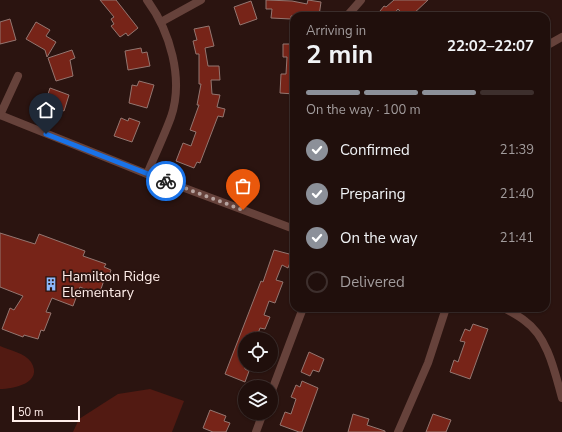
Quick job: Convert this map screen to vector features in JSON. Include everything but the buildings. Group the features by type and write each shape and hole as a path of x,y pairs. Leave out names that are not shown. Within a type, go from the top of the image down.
{"street":[{"path":"147,0 165,30 174,70 176,92 172,116 147,174"},
{"path":"161,22 200,0"},
{"path":"350,12 358,1"},
{"path":"550,44 562,37"},
{"path":"18,76 0,115 147,174 290,228"},
{"path":"276,380 301,312"},
{"path":"398,432 428,363 445,312"},
{"path":"511,312 527,322 542,341 551,359 562,398"},
{"path":"256,432 260,420"}],"shaded area":[{"path":"0,346 25,356 31,362 34,369 30,380 19,386 0,389"},
{"path":"150,389 184,401 172,432 73,432 79,419 118,394"}],"way so far":[{"path":"166,181 243,210"}],"place":[{"name":"Hamilton Ridge Elementary","path":"51,284"}],"route":[{"path":"46,134 166,181"}]}
